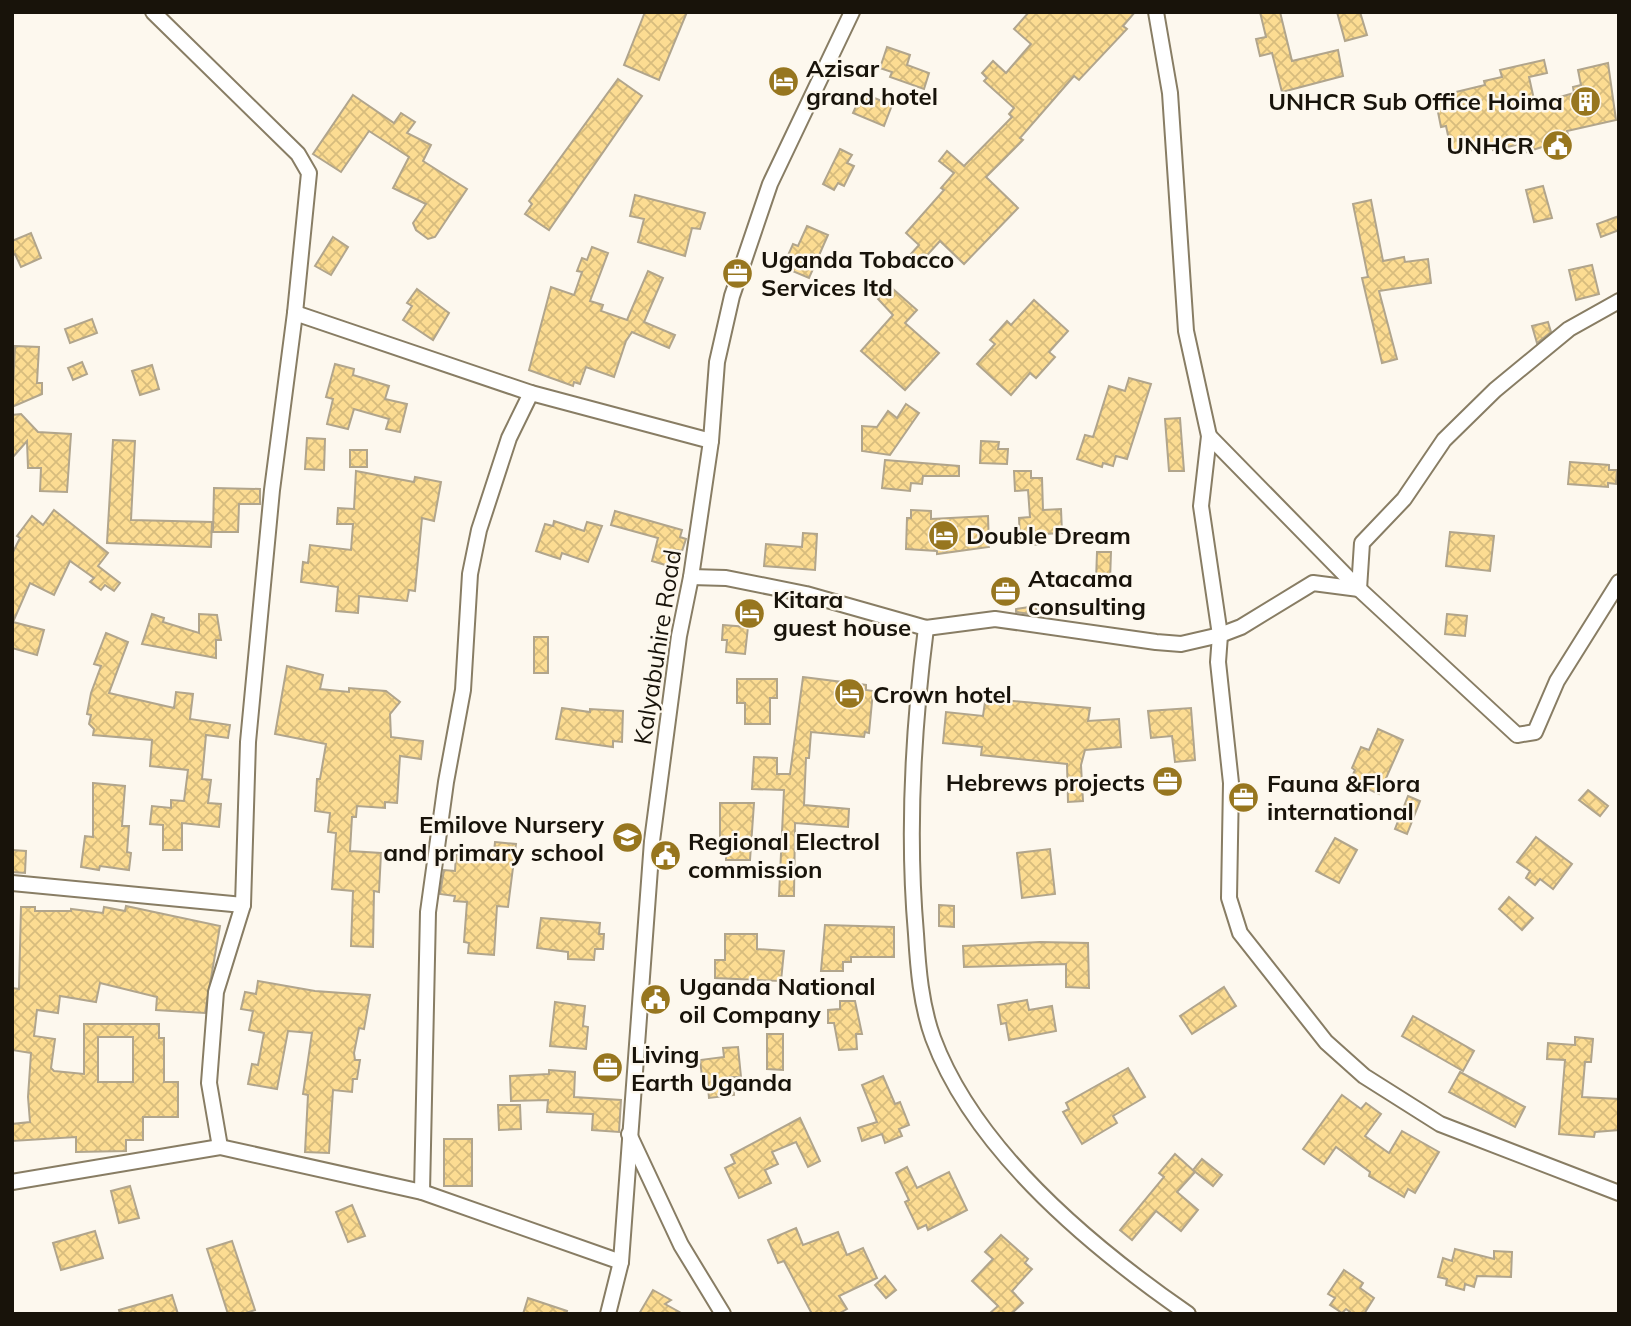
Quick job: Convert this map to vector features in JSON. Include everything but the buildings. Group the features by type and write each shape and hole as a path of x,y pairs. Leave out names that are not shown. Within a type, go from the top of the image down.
{"street":[{"path":"153,12 305,163 309,173 295,313 272,490 248,742 243,905 216,992 209,1083 220,1147"},
{"name":"Kalyabuhire Road","path":"608,1314 621,1262 652,841 679,636 691,577 710,441 717,362 732,296 769,184 852,12"},
{"path":"1156,12 1170,93 1186,331 1209,436 1201,506 1220,635 1218,662 1231,783 1227,861 1229,898 1240,933 1326,1042 1364,1076 1440,1124 1619,1193"},
{"path":"1359,589 1362,543 1404,499 1444,440 1495,390 1569,329 1619,301"},
{"path":"295,313 531,393 710,441"},
{"path":"422,1192 428,912 446,782 463,690 470,574 479,530 509,438 531,393"},
{"path":"1209,436 1359,589 1504,725 1523,735 1535,732 1557,681 1619,582"},
{"path":"691,577 726,578 806,594 926,628 995,619 1181,644 1220,635 1241,626 1313,583 1359,589"},
{"path":"926,628 915,729 912,889 919,975 933,1037 956,1086 1018,1173 1082,1231 1188,1314"},
{"path":"12,884 243,905"},
{"path":"629,1133 681,1245 723,1314"},
{"path":"12,1182 220,1147 422,1192 621,1262"}],"place":[{"name":"Azisar grand hotel","path":"783,82"},
{"name":"UNHCR Sub Office Hoima","path":"1586,101"},
{"name":"UNHCR","path":"1557,145"},
{"name":"Uganda Tobacco Services ltd","path":"738,273"},
{"name":"Double Dream","path":"943,535"},
{"name":"Atacama consulting","path":"1005,592"},
{"name":"Kitara guest house","path":"750,613"},
{"name":"Crown hotel","path":"850,694"},
{"name":"Hebrews projects","path":"1168,782"},
{"name":"Fauna &Flora international","path":"1244,797"},
{"name":"Emilove Nursery and primary school","path":"627,838"},
{"name":"Regional Electrol commission","path":"665,855"},
{"name":"Uganda National oil Company","path":"656,1000"},
{"name":"Living Earth Uganda","path":"608,1068"}]}
